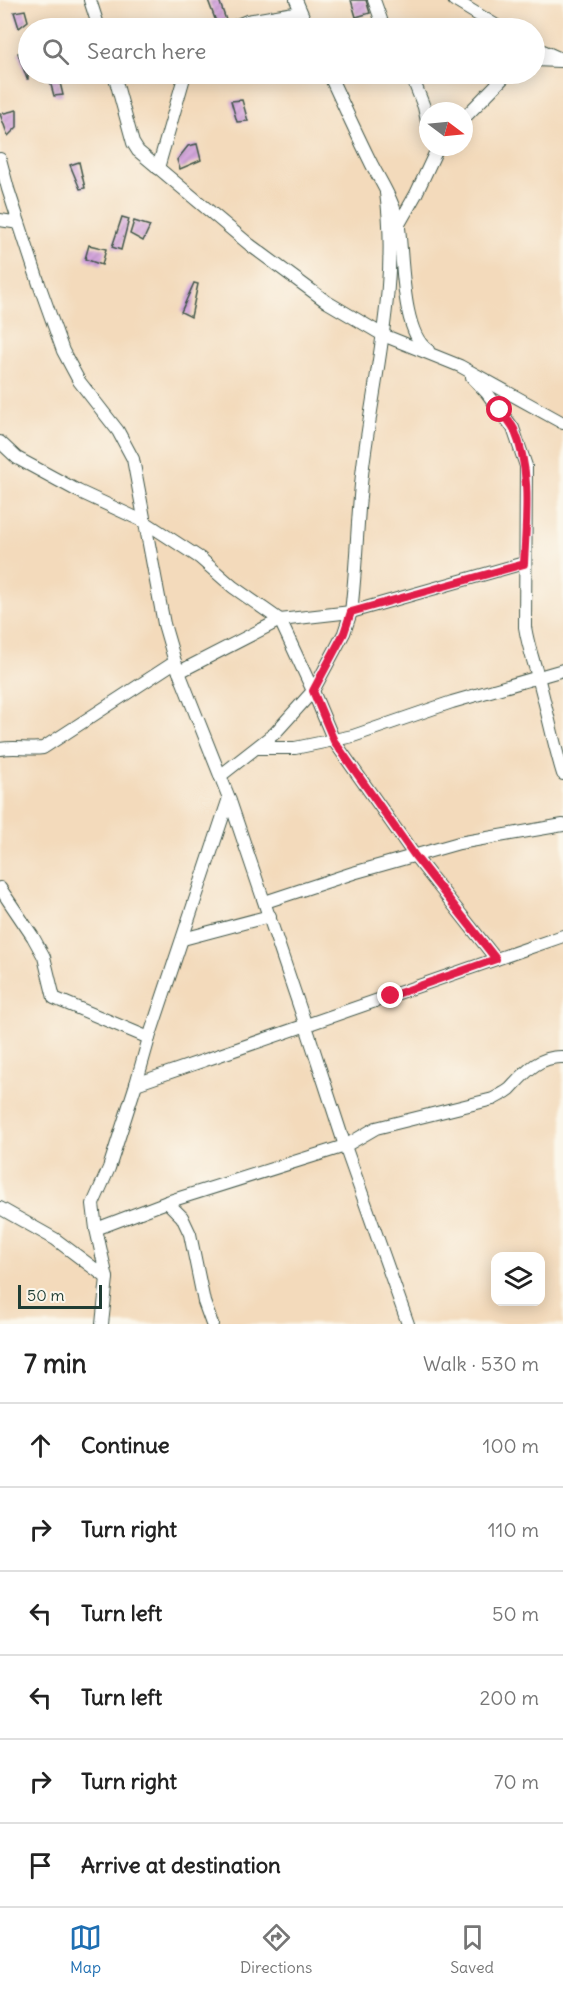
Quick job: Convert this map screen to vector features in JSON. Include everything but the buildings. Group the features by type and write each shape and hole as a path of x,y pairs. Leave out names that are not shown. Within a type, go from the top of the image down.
{"street":[{"path":"90,0 96,18"},
{"path":"374,0 380,18"},
{"path":"454,0 484,18"},
{"path":"257,18 298,6"},
{"path":"545,52 563,60"},
{"path":"545,60 563,60"},
{"path":"117,84 133,144 138,151 250,245 327,302 383,335 460,366 563,423"},
{"path":"158,168 182,84"},
{"path":"334,84 399,225 412,330 423,347 434,354"},
{"path":"415,84 422,102"},
{"path":"473,109 497,84"},
{"path":"399,225 416,194 432,156"},
{"path":"0,159 19,223 63,351 79,381 118,431 133,459 164,624 177,667 229,798 345,1146 408,1324"},
{"path":"220,776 275,733 313,691 344,633 351,612 363,467 383,335 390,240 386,193"},
{"path":"0,220 19,223"},
{"path":"460,366 487,393 513,428 526,466 525,627 550,733 563,774"},
{"path":"0,442 17,458 78,491 145,522 200,558 233,587 280,620 334,741 415,856 496,959"},
{"path":"0,749 14,746 30,750 43,748 177,667 280,620 351,612 524,564"},
{"path":"258,748 295,748 334,741 563,670"},
{"path":"102,1324 108,1278 96,1229 93,1204 109,1168 149,1038 229,798"},
{"path":"265,903 353,873 459,843 563,825"},
{"path":"0,888 44,957 54,998 149,1038"},
{"path":"183,939 270,916"},
{"path":"136,1083 563,936"},
{"path":"96,1229 167,1202 345,1146 376,1128 493,1099 508,1090 528,1068 540,1061 561,1056"},
{"path":"167,1202 182,1217 190,1234 204,1302 212,1324"},
{"path":"0,1208 55,1239 108,1278"}],"route":[{"path":"391,996 496,959 415,856 334,741 313,691 344,633 351,612 524,564 526,466 513,428 500,410"}]}
